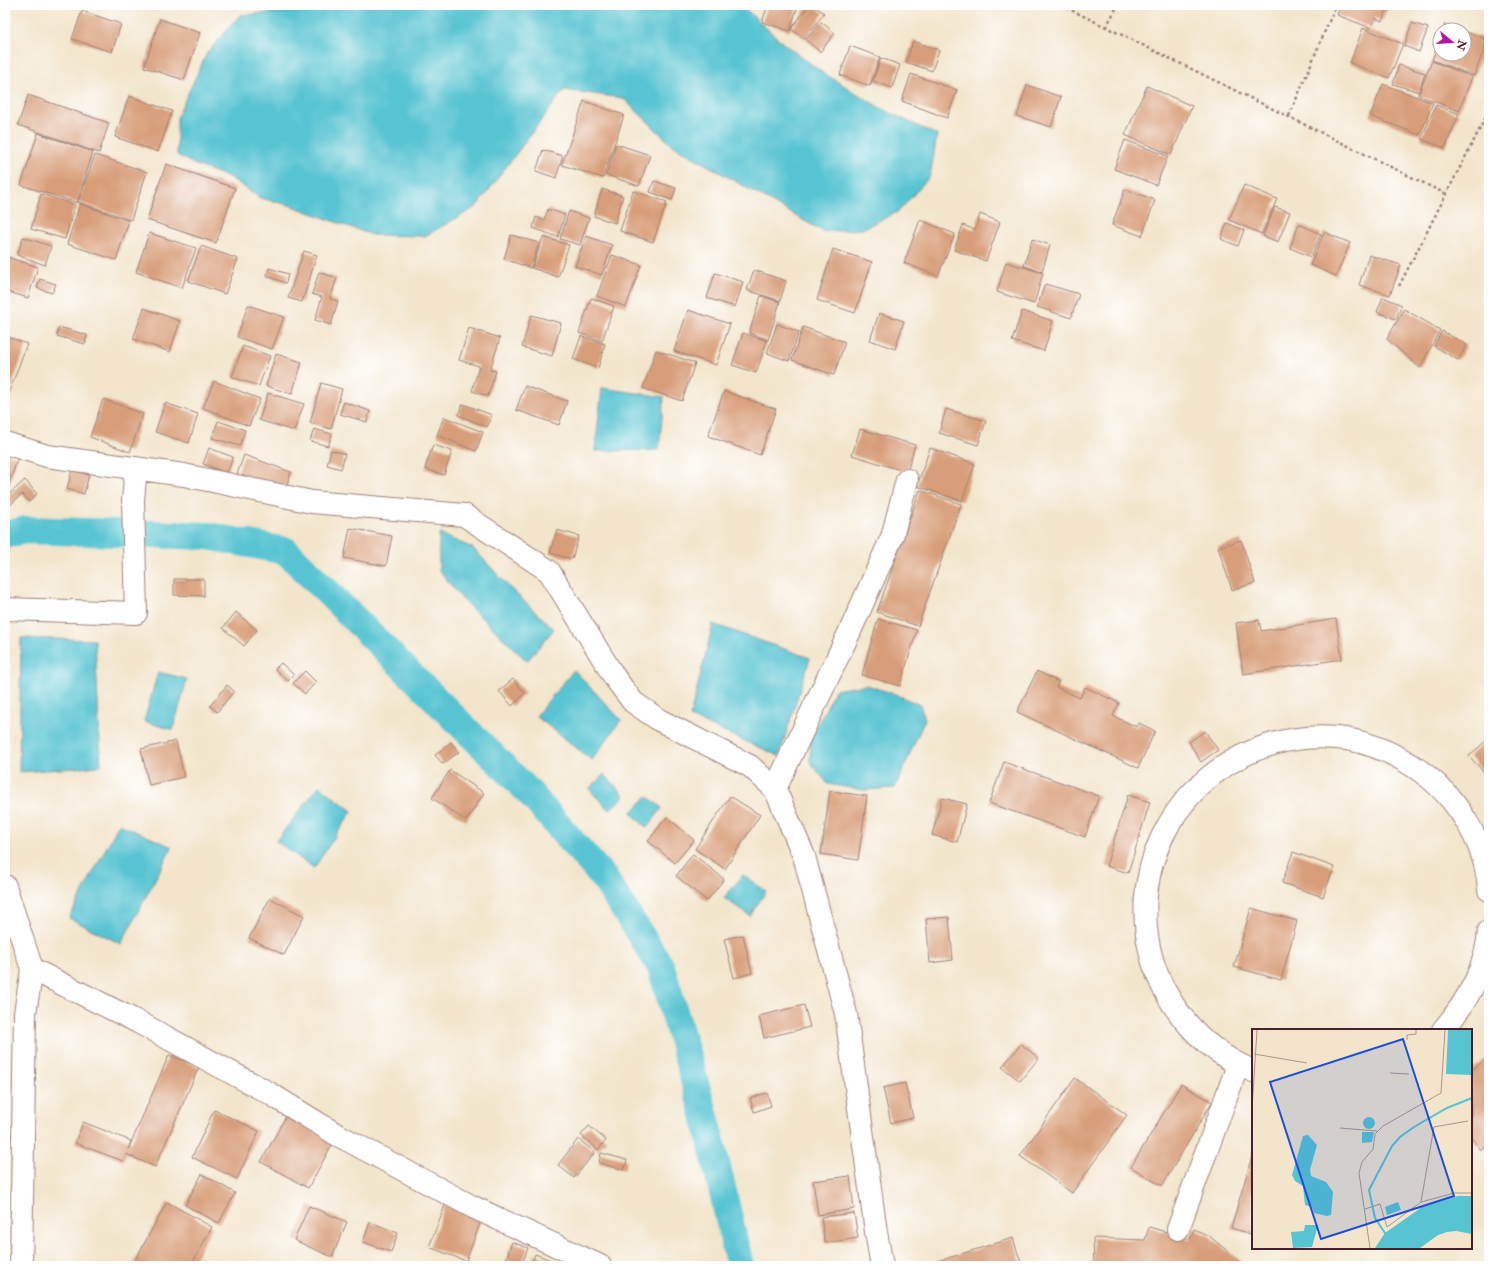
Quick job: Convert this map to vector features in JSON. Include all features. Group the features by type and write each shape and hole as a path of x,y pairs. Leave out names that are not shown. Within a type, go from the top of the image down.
{"street":[{"path":"5,444 47,456 184,475 312,502 464,515 549,571 615,678 633,702 659,720 750,766 775,789 804,856 846,1014 882,1266"},
{"path":"5,609 136,613 133,500 136,468"},
{"path":"775,789 845,643 892,537 907,480"},
{"path":"1178,1229 1245,1068 1215,1050 1194,1032 1177,1012 1153,963 1147,937 1145,909 1148,882 1154,856 1165,831 1179,808 1197,787 1218,769 1241,755 1266,745 1293,739 1320,737 1347,739 1373,746 1398,757 1421,771 1442,789 1459,810 1473,833 1483,858 1489,890"},
{"path":"5,886 32,969 25,1013 21,1266"},
{"path":"1444,1029 1457,1014 1471,991 1482,966 1489,931"},
{"path":"32,969 138,1022 269,1092 334,1133 473,1207 600,1266"}],"path":[{"path":"1061,5 1446,194"},
{"path":"1106,27 1118,5"},
{"path":"1289,116 1336,5"},
{"path":"1399,286 1489,111"}],"water":[{"path":"306,5 741,5 784,44 823,73 884,110 937,135 930,176 899,211 862,229 824,232 672,145 623,98 564,90 476,207 425,236 372,235 289,205 260,198 231,178 196,165 177,155 177,117 207,53 240,15 302,11"},
{"path":"602,388 664,397 659,450 595,451"},
{"path":"439,534 473,548 510,588 554,629 527,661 463,600 439,570"},
{"path":"713,624 810,658 779,756 690,717"},
{"path":"21,638 95,640 101,766 19,772"},
{"path":"574,670 621,720 592,760 536,716"},
{"path":"158,672 187,679 173,730 144,721"},
{"path":"866,685 895,694 920,705 925,719 895,788 863,790 828,784 810,762 811,738 835,690"},
{"path":"604,774 625,796 609,810 589,789"},
{"path":"319,786 352,811 314,868 276,841"},
{"path":"647,796 662,808 647,828 631,813"},
{"path":"119,824 172,847 121,944 69,918"},
{"path":"743,875 766,891 750,916 724,898"}],"building":[{"path":"768,5 788,5 797,8 790,31 762,22"},
{"path":"809,5 813,5 824,13 805,39 791,29"},
{"path":"1341,5 1389,5 1382,21 1375,18 1371,28 1337,15"},
{"path":"82,11 121,24 112,52 72,39"},
{"path":"160,19 200,33 184,80 144,67"},
{"path":"821,22 835,33 820,52 806,40"},
{"path":"1412,23 1428,28 1419,52 1404,46"},
{"path":"1363,28 1403,44 1389,78 1350,63"},
{"path":"1472,34 1488,40 1474,76 1437,62 1472,62"},
{"path":"913,41 939,50 932,71 906,62"},
{"path":"850,46 880,57 870,86 840,75"},
{"path":"881,58 900,65 892,88 873,81"},
{"path":"1432,61 1472,77 1459,111 1418,95"},
{"path":"1399,65 1425,73 1419,92 1393,84"},
{"path":"911,74 957,90 947,118 902,101"},
{"path":"1383,84 1433,103 1420,135 1370,116"},
{"path":"1027,85 1061,97 1051,127 1017,116"},
{"path":"1147,86 1192,106 1171,155 1125,135"},
{"path":"28,95 109,123 99,153 18,125"},
{"path":"129,96 172,111 158,152 115,137"},
{"path":"584,101 624,115 603,178 562,165"},
{"path":"1436,105 1459,114 1445,148 1421,139"},
{"path":"38,133 93,152 77,203 21,185"},
{"path":"1125,140 1168,156 1156,185 1114,169"},
{"path":"616,144 650,155 639,186 606,175"},
{"path":"543,150 563,156 556,178 536,171"},
{"path":"95,155 147,172 131,220 78,202"},
{"path":"166,164 235,188 216,243 147,220"},
{"path":"654,181 676,188 672,200 650,192"},
{"path":"1244,185 1277,199 1262,234 1229,220"},
{"path":"602,189 623,196 615,223 594,216"},
{"path":"1125,189 1155,200 1142,236 1112,225"},
{"path":"633,191 667,202 653,242 620,231"},
{"path":"41,194 75,205 65,239 31,229"},
{"path":"80,204 129,221 116,260 67,244"},
{"path":"1275,207 1290,212 1278,242 1263,236"},
{"path":"548,209 565,215 558,237 533,228 536,217 544,220"},
{"path":"569,211 589,218 580,245 560,239"},
{"path":"980,214 1000,222 986,261 954,250 963,225 975,230"},
{"path":"920,220 955,234 938,276 904,263"},
{"path":"1227,223 1244,230 1238,246 1221,239"},
{"path":"1299,224 1321,234 1311,257 1290,248"},
{"path":"1324,232 1350,243 1336,276 1310,265"},
{"path":"149,233 196,248 182,288 136,272"},
{"path":"511,235 539,243 531,268 504,259"},
{"path":"586,236 612,245 602,275 575,266"},
{"path":"23,237 51,246 45,265 17,255"},
{"path":"543,237 569,245 558,277 532,268"},
{"path":"1032,239 1050,245 1042,272 1024,266"},
{"path":"201,246 238,259 225,294 188,281"},
{"path":"833,249 872,262 855,313 817,300"},
{"path":"304,251 317,255 302,302 288,298"},
{"path":"612,255 641,265 626,307 597,296"},
{"path":"1369,255 1401,265 1390,295 1359,285"},
{"path":"7,257 38,267 28,298 5,291 5,263"},
{"path":"1006,262 1043,273 1034,304 997,292"},
{"path":"269,268 288,274 286,283 267,276"},
{"path":"754,270 786,281 780,301 747,290"},
{"path":"319,272 337,278 330,299 338,301 331,325 315,320 322,297 312,294"},
{"path":"715,273 743,282 735,307 707,298"},
{"path":"40,279 56,284 52,293 37,288"},
{"path":"1045,284 1079,294 1071,318 1037,307"},
{"path":"761,296 780,302 768,340 749,333"},
{"path":"1383,297 1402,305 1396,319 1377,312"},
{"path":"591,298 614,306 602,341 579,333"},
{"path":"248,305 284,317 272,349 237,337"},
{"path":"144,308 180,321 170,352 133,339"},
{"path":"1404,309 1440,330 1420,368 1387,339"},
{"path":"688,310 730,324 716,365 674,351"},
{"path":"1022,311 1053,321 1044,351 1012,341"},
{"path":"879,313 904,321 895,349 870,340"},
{"path":"531,315 561,323 552,356 522,347"},
{"path":"777,324 799,332 789,361 767,353"},
{"path":"59,327 87,335 85,344 57,336"},
{"path":"803,327 845,342 834,375 792,360"},
{"path":"469,328 500,338 490,370 496,371 488,396 472,391 479,366 459,360"},
{"path":"1442,331 1467,345 1458,360 1434,346"},
{"path":"743,333 767,341 756,373 732,365"},
{"path":"5,336 27,344 8,395 5,394"},
{"path":"581,336 605,344 598,368 573,359"},
{"path":"243,346 270,356 259,386 232,377"},
{"path":"656,350 695,363 682,401 643,388"},
{"path":"276,354 302,362 292,394 266,386"},
{"path":"214,381 260,399 249,426 203,408"},
{"path":"321,383 342,389 331,429 310,423"},
{"path":"525,386 567,401 559,425 516,410"},
{"path":"724,391 776,409 760,455 708,436"},
{"path":"268,393 304,404 294,431 259,420"},
{"path":"103,399 143,414 130,452 90,437"},
{"path":"344,402 370,411 367,422 340,414"},
{"path":"165,403 198,414 189,443 155,432"},
{"path":"463,404 492,415 487,427 458,415"},
{"path":"946,409 986,421 978,445 939,433"},
{"path":"444,417 483,432 476,451 437,435"},
{"path":"218,421 245,430 240,446 212,438"},
{"path":"314,429 332,434 328,446 310,441"},
{"path":"860,429 915,445 907,472 852,455"},
{"path":"433,445 452,451 444,475 425,469"},
{"path":"209,448 233,457 227,473 203,464"},
{"path":"930,448 975,464 962,501 917,486"},
{"path":"331,450 345,454 341,469 327,465"},
{"path":"5,453 18,457 7,490 5,490"},
{"path":"244,455 291,472 284,494 236,477"},
{"path":"72,470 89,475 84,494 67,489"},
{"path":"25,480 37,494 29,502 22,494 7,508 5,505 5,498"},
{"path":"920,490 961,504 918,626 877,612"},
{"path":"350,528 392,536 386,566 344,558"},
{"path":"557,530 579,536 572,559 550,553"},
{"path":"1241,540 1255,583 1232,590 1218,547"},
{"path":"174,579 204,579 204,596 174,595"},
{"path":"236,612 257,630 244,646 223,628"},
{"path":"878,619 917,630 900,686 862,675"},
{"path":"1336,619 1342,659 1243,674 1236,623 1259,620 1261,631"},
{"path":"281,663 294,675 288,681 275,669"},
{"path":"305,671 316,682 305,694 293,683"},
{"path":"1037,671 1059,682 1056,687 1080,698 1085,687 1119,703 1113,716 1137,727 1139,723 1155,731 1138,768 1017,712"},
{"path":"513,679 525,693 512,706 499,691"},
{"path":"227,685 234,691 217,712 210,706"},
{"path":"1205,731 1218,750 1201,762 1189,742"},
{"path":"1489,738 1489,778 1469,756"},
{"path":"176,741 184,777 149,785 141,749"},
{"path":"451,742 459,752 443,764 435,755"},
{"path":"1004,762 1099,796 1085,837 989,803"},
{"path":"450,770 484,793 466,821 432,798"},
{"path":"830,791 867,796 858,860 821,854"},
{"path":"1128,795 1150,802 1128,873 1106,866"},
{"path":"730,796 760,815 725,869 695,849"},
{"path":"942,798 967,804 957,842 932,835"},
{"path":"667,817 694,840 675,863 648,841"},
{"path":"1293,852 1334,867 1323,897 1282,883"},
{"path":"693,854 724,879 707,901 676,876"},
{"path":"270,898 304,916 284,955 249,938"},
{"path":"1251,908 1297,921 1281,980 1234,967"},
{"path":"949,917 953,960 930,963 926,919"},
{"path":"743,935 752,973 734,978 724,939"},
{"path":"804,1005 810,1027 764,1038 759,1016"},
{"path":"1021,1044 1039,1058 1020,1081 1002,1067"},
{"path":"169,1055 199,1067 155,1167 126,1154 123,1161 75,1143 83,1122 131,1141 128,1150"},
{"path":"1489,1056 1489,1144 1481,1150 1472,1138 1472,1070"},
{"path":"1075,1078 1127,1115 1072,1193 1020,1156"},
{"path":"905,1083 913,1118 891,1123 883,1088"},
{"path":"1181,1084 1212,1102 1162,1186 1131,1167"},
{"path":"767,1093 771,1106 754,1112 750,1098"},
{"path":"214,1110 259,1131 237,1179 192,1157"},
{"path":"286,1116 333,1143 308,1188 261,1162"},
{"path":"589,1126 606,1140 598,1150 581,1135"},
{"path":"578,1139 595,1152 574,1178 558,1165"},
{"path":"601,1153 627,1160 624,1170 599,1163"},
{"path":"1252,1156 1252,1235 1231,1228"},
{"path":"202,1174 235,1193 219,1223 185,1205"},
{"path":"850,1176 854,1209 818,1215 813,1181"},
{"path":"167,1202 212,1227 191,1266 141,1266 134,1262"},
{"path":"445,1205 482,1218 466,1261 429,1247"},
{"path":"309,1206 347,1222 332,1257 294,1240"},
{"path":"854,1213 858,1238 825,1243 821,1217"},
{"path":"370,1222 398,1233 391,1252 363,1242"},
{"path":"1149,1227 1190,1239 1194,1229 1209,1236 1246,1266 1094,1266 1093,1238 1145,1240"},
{"path":"1013,1238 1022,1266 922,1266"},
{"path":"512,1242 528,1248 521,1266 506,1260"},
{"path":"535,1254 567,1266 531,1266"}],"waterway":[{"path":"5,535 25,530 208,536 286,551 527,790 604,878 661,967 707,1124 740,1266"}]}
